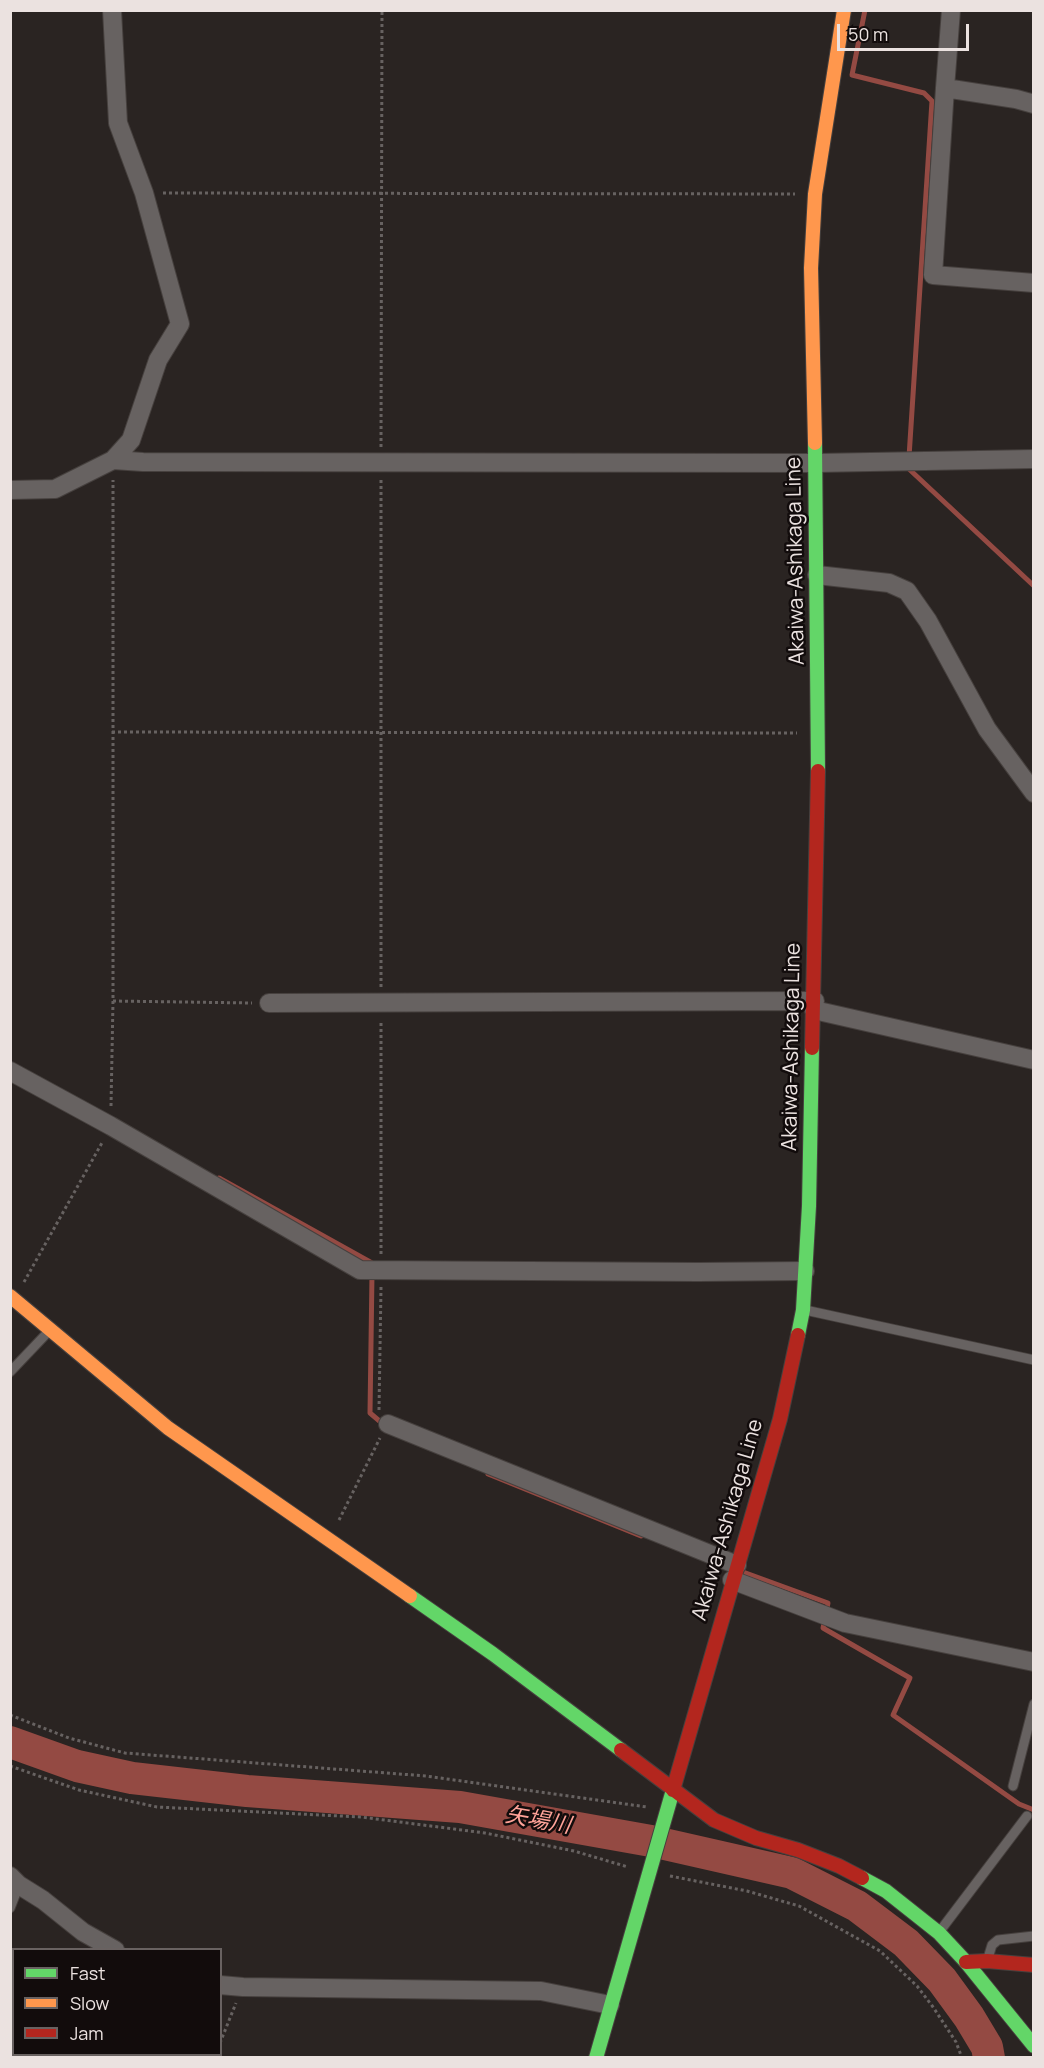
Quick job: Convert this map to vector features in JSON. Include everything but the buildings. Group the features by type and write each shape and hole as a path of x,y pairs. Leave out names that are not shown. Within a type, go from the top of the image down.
{"main road":[{"name":"Akaiwa-Ashikaga Line","path":"596,2058 780,1419 803,1310 809,1206 819,733 811,268 815,194 844,10"},
{"path":"12,1298 168,1428 493,1654 714,1820 734,1830 798,1850 839,1866 886,1891 939,1933 966,1962 1034,2046"},
{"path":"966,1962 1033,1965"},
{"path":"1012,1975 1033,1965"},
{"path":"1006,2012 1007,1990"}],"street":[{"path":"10,490 55,489 113,460 131,440 158,360 180,324 144,193 118,123 112,10"},
{"path":"951,10 933,275 1034,283"},
{"path":"945,88 1034,104"},
{"path":"113,460 143,462 816,463 1034,459"},
{"path":"818,575 889,583 907,591 928,621 987,729 1034,793"},
{"path":"269,1003 814,1006 1034,1060"},
{"path":"10,1071 111,1126 360,1270 381,1272 805,1270"},
{"path":"388,1424 735,1572 845,1623 1034,1662"},
{"path":"15,1880 83,1932 111,1948"},
{"path":"222,1985 541,1992 610,2005"}],"lane":[{"path":"803,1310 1034,1360"},
{"path":"10,1372 50,1330"},
{"path":"1013,1786 1034,1704"},
{"path":"939,1933 1027,1816"},
{"path":"10,1908 15,1880"},
{"path":"987,1962 992,1945 998,1940 1034,1936"}],"path":[{"path":"330,1539 388,1424 383,1421 380,1414 382,10"},
{"path":"144,193 815,194"},
{"path":"12,1298 111,1126 113,460"},
{"path":"112,732 819,733"},
{"path":"113,1001 269,1003"},
{"path":"10,1715 69,1738 124,1753 426,1776 652,1808"},
{"path":"10,1766 80,1790 157,1807 361,1817 462,1830 574,1851 747,1891 799,1906 880,1951 917,1986 945,2024 962,2058"},
{"path":"222,2038 243,1987"}],"waterway":[{"path":"865,10 852,75 924,93 932,101 909,457"},
{"path":"909,466 909,469 1034,586"},
{"path":"219,1178 372,1265"},
{"path":"372,1274 370,1413 383,1424"},
{"path":"488,1474 641,1536"},
{"path":"743,1572 828,1603 823,1628 910,1678 893,1715 1019,1804 1034,1810"},
{"name":"矢場川","path":"10,1742 77,1766 132,1778 247,1791 460,1807 651,1841 792,1873 857,1906 906,1943 942,1980 969,2017 987,2047 989,2058"}],"traffic: fast":[{"path":"815,443 818,771"},
{"path":"798,1335 803,1310 809,1206 812,1048"},
{"path":"410,1596 493,1654 621,1750"},
{"path":"596,2058 673,1790"},
{"path":"862,1878 886,1891 939,1933 966,1962 1034,2046"}],"traffic: slow":[{"path":"815,443 811,268 815,194 844,10"},
{"path":"10,1296 168,1428 410,1596"}],"traffic: jam":[{"path":"812,1048 818,771"},
{"path":"673,1790 780,1419 798,1335"},
{"path":"621,1750 714,1820 756,1838 798,1850 839,1866 862,1878"},
{"path":"966,1962 987,1961 1034,1965"}]}
